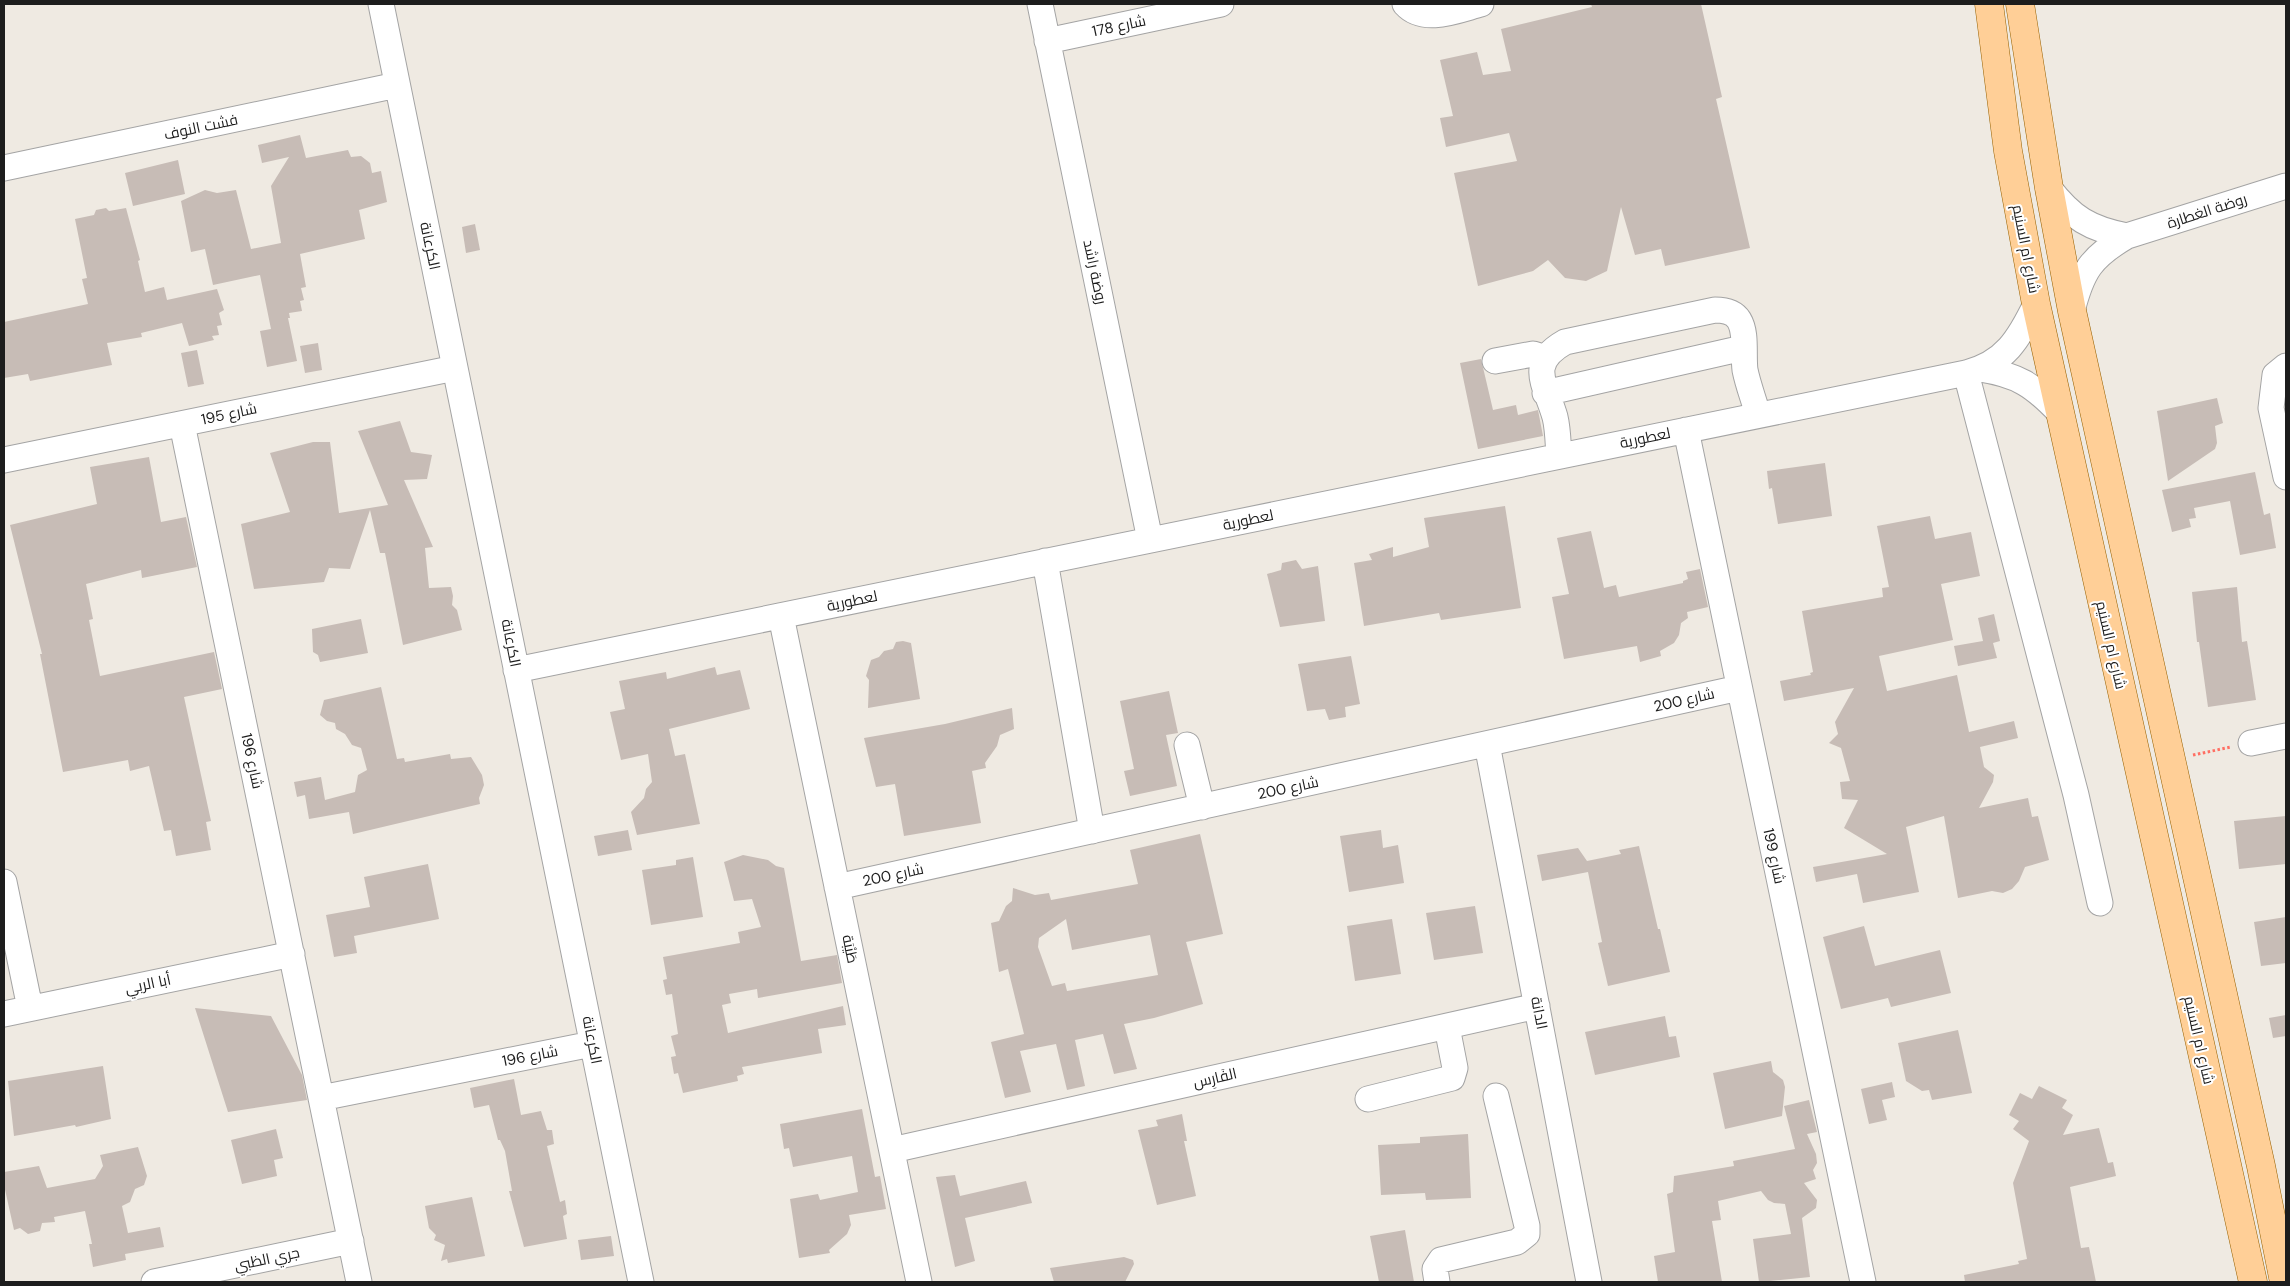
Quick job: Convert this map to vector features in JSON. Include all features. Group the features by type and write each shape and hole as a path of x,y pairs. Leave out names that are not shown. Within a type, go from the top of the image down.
{"main road":[{"name":"شارع ام السنيم","path":"1989,4 2008,151 2036,304 2253,1282"},
{"path":"2020,4 2049,188 2072,311 2284,1282"}],"street":[{"name":"الكرعانة","path":"381,4 641,1282"},
{"name":"روضة راشد","path":"1040,4 1150,540"},
{"name":"شارع 178","path":"1047,41 1221,4"},
{"path":"1405,4 1419,13 1432,15 1481,4"},
{"name":"فشت النوف","path":"4,168 398,85"},
{"name":"روضة الغطارة","path":"2072,311 2077,290 2088,268 2105,249 2127,236 2286,186"},
{"name":"روضة الغطارة","path":"2049,188 2064,207 2082,222 2104,232 2127,236"},
{"name":"لعطورية","path":"516,670 1973,371 1999,358 2016,342 2036,304"},
{"path":"1559,456 1557,426 1541,381 1541,369 1546,358 1554,348 1565,342 1716,310 1724,310 1738,319 1742,326 1746,372 1758,415"},
{"path":"1545,393 1743,348"},
{"path":"1495,361 1533,354 1546,358"},
{"path":"2286,366 2275,375 2271,408 2286,477"},
{"name":"شارع 195","path":"4,460 455,368"},
{"path":"1973,371 2076,795 2100,903"},
{"name":"لعطورية","path":"1973,371 2004,373 2026,382 2059,412"},
{"name":"شارع 196","path":"182,424 359,1282"},
{"name":"شارع 199","path":"1686,430 1863,1282"},
{"path":"1045,562 1092,831"},
{"name":"طَيْبَة","path":"781,616 892,1150 914,1281"},
{"name":"شارع 200","path":"837,887 1740,688"},
{"path":"2251,743 2286,736"},
{"name":"الدانة","path":"1487,744 1590,1282"},
{"path":"1187,745 1202,807"},
{"path":"4,882 30,1008"},
{"name":"أبا الربي","path":"4,1014 292,954"},
{"name":"الفَارِس","path":"892,1150 1537,1006"},
{"path":"1368,1099 1452,1078 1455,1072 1447,1027"},
{"name":"شارع 196","path":"322,1098 592,1044"},
{"path":"1437,1282 1435,1269 1441,1260 1518,1242 1527,1234 1527,1226 1496,1096"},
{"name":"جري الظبي","path":"154,1282 351,1242"}],"path":[{"path":"2170,760 2251,743"}],"building":[{"path":"1591,4 1701,4 1722,97 1716,99 1750,248 1665,266 1661,249 1635,255 1621,207 1607,271 1586,281 1565,278 1548,260 1533,271 1478,286 1454,173 1517,161 1509,133 1446,147 1440,118 1453,116 1440,60 1477,52 1483,75 1511,71 1501,29 1592,7"},
{"path":"300,135 306,158 348,150 351,157 361,156 370,163 372,173 381,171 387,202 359,210 365,239 300,254 306,287 301,288 304,300 300,301 302,311 289,313 290,318 288,318 297,361 267,367 260,331 271,329 260,275 213,285 205,249 191,252 181,201 205,190 217,193 236,190 251,249 281,243 271,186 289,157 262,163 258,145"},
{"path":"178,160 185,194 133,206 125,173"},
{"path":"106,208 109,211 126,208 140,260 138,261 145,292 164,287 167,300 217,289 224,310 219,313 222,325 217,326 219,335 212,336 214,340 189,346 182,323 141,333 142,337 107,343 112,365 30,381 28,374 4,378 4,322 88,304 82,279 87,278 75,219 94,215 96,210"},
{"path":"475,224 480,250 466,253 462,227"},
{"path":"318,343 322,370 305,373 300,346"},
{"path":"197,350 204,384 188,387 181,353"},
{"path":"1481,359 1493,410 1516,405 1518,415 1538,410 1543,436 1478,449 1460,363"},
{"path":"2217,398 2223,423 2215,426 2217,443 2215,449 2168,481 2157,411"},
{"path":"400,421 411,452 432,455 427,479 404,480 433,547 425,548 429,588 451,587 452,605 457,610 462,630 403,645 385,553 380,553 370,510 350,569 329,568 324,582 254,589 241,524 290,512 270,453 313,442 330,442 339,513 388,505 358,431"},
{"path":"149,457 161,522 186,517 197,567 142,578 141,570 86,584 93,619 89,620 100,676 214,652 222,689 184,697 211,821 206,822 211,850 176,856 171,830 164,831 149,766 130,771 128,760 63,772 40,654 42,654 10,525 97,504 90,467"},
{"path":"1825,463 1832,516 1778,524 1772,488 1769,489 1767,471"},
{"path":"2255,472 2264,515 2270,513 2276,548 2240,555 2230,501 2194,508 2196,518 2189,519 2191,527 2172,532 2162,490"},
{"path":"1505,506 1521,608 1441,620 1439,613 1364,626 1354,563 1372,560 1369,554 1393,547 1393,557 1429,547 1424,518"},
{"path":"1930,516 1935,539 1971,532 1980,576 1941,584 1953,640 1879,656 1887,691 1957,675 1969,732 2014,721 2018,738 1980,747 1984,767 1994,775 1993,782 1979,808 2028,798 2032,817 2038,816 2049,860 2025,867 2019,881 2012,889 2003,893 1992,891 1958,898 1944,816 1906,827 1919,892 1863,903 1857,874 1816,882 1813,867 1887,854 1844,828 1858,800 1842,799 1840,782 1850,781 1841,748 1829,743 1838,734 1835,722 1854,688 1784,701 1780,681 1811,675 1810,673 1813,672 1802,611 1883,597 1882,588 1889,587 1877,526"},
{"path":"1591,531 1604,588 1616,585 1619,597 1683,583 1683,581 1688,579 1686,572 1700,569 1708,607 1687,612 1688,618 1681,623 1679,635 1674,643 1660,651 1661,656 1640,662 1637,646 1564,659 1552,597 1569,594 1557,538"},
{"path":"1296,560 1302,569 1318,566 1325,621 1280,627 1267,574 1281,570 1282,563"},
{"path":"2237,587 2242,642 2247,641 2256,700 2208,707 2199,642 2197,642 2192,592"},
{"path":"1994,614 2000,641 1993,643 1997,658 1958,666 1954,646 1983,641 1978,618"},
{"path":"361,619 368,653 320,662 318,655 313,652 312,629"},
{"path":"896,642 911,643 920,699 868,708 869,680 866,676 871,660 879,657 884,651 893,649"},
{"path":"1351,656 1360,704 1345,707 1346,717 1329,720 1325,709 1307,711 1298,664"},
{"path":"715,667 717,675 740,670 750,709 669,729 675,756 685,754 700,824 637,835 631,812 644,798 646,789 652,782 648,754 621,760 610,712 625,709 619,681 666,672 667,679"},
{"path":"381,687 397,759 404,758 405,762 450,754 451,759 471,757 482,775 484,785 479,798 480,804 353,834 349,812 309,819 305,795 297,797 294,782 321,777 325,800 355,792 358,775 367,770 361,748 352,745 345,734 336,729 335,723 327,721 320,715 324,700"},
{"path":"1169,691 1178,733 1166,735 1177,786 1130,796 1124,771 1134,769 1120,701"},
{"path":"1012,708 1014,729 1000,735 997,746 985,763 986,768 972,771 981,823 904,836 895,784 876,787 864,738 945,724"},
{"path":"2286,816 2286,864 2239,869 2234,821"},
{"path":"628,830 632,850 598,856 594,836"},
{"path":"1381,830 1383,848 1398,845 1404,883 1349,892 1340,836"},
{"path":"1200,834 1223,934 1186,942 1203,1004 1154,1018 1124,1024 1137,1069 1114,1074 1103,1034 1075,1040 1085,1086 1067,1090 1056,1044 1020,1051 1031,1092 1005,1098 991,1042 1024,1034 1008,969 999,972 991,923 999,921 1006,906 1012,901 1013,888 1035,895 1049,893 1051,900 1138,884 1130,850","holes":["1066,919 1072,950 1150,935 1158,975 1067,991 1065,983 1052,986 1038,947 1039,938"]},
{"path":"1639,846 1670,972 1608,986 1598,943 1602,942 1588,872 1542,881 1537,855 1578,848 1587,861 1621,854 1619,850"},
{"path":"743,855 768,860 776,866 784,868 801,961 837,955 842,983 758,998 757,989 729,994 731,1003 722,1005 728,1033 843,1006 846,1025 818,1029 822,1053 742,1067 744,1074 737,1076 738,1081 683,1093 678,1073 674,1074 671,1057 676,1056 671,1036 678,1034 672,994 666,995 663,980 667,979 663,957 740,943 738,932 761,927 752,899 734,901 724,862"},
{"path":"693,857 703,917 651,925 642,870 676,865 676,860"},
{"path":"428,864 439,919 354,936 357,953 334,957 326,915 370,907 364,877"},
{"path":"1475,906 1483,953 1434,960 1426,913"},
{"path":"2286,917 2286,963 2261,966 2254,922"},
{"path":"1392,919 1401,974 1355,981 1347,926"},
{"path":"1864,926 1875,966 1940,950 1951,993 1891,1007 1888,998 1841,1009 1823,937"},
{"path":"195,1008 271,1016 302,1075 307,1100 228,1112"},
{"path":"2286,1015 2286,1036 2273,1038 2269,1018"},
{"path":"1665,1016 1669,1037 1676,1036 1680,1057 1595,1075 1585,1032"},
{"path":"1958,1030 1972,1093 1932,1100 1929,1090 1922,1091 1906,1081 1898,1043"},
{"path":"1771,1061 1773,1072 1783,1080 1785,1087 1782,1116 1725,1129 1713,1073"},
{"path":"103,1066 111,1119 76,1127 75,1125 14,1136 8,1081"},
{"path":"514,1079 521,1115 541,1111 547,1130 552,1130 554,1144 547,1146 560,1202 565,1200 567,1214 563,1216 567,1239 524,1247 509,1191 512,1191 505,1151 500,1140 498,1140 489,1105 474,1108 470,1088"},
{"path":"1892,1082 1895,1097 1882,1100 1887,1120 1869,1124 1861,1089"},
{"path":"2039,1086 2067,1100 2062,1108 2073,1115 2063,1135 2099,1128 2108,1163 2113,1162 2116,1176 2070,1187 2081,1248 2089,1247 2096,1282 1965,1282 1964,1275 2019,1264 2018,1261 2027,1259 2013,1183 2029,1141 2013,1129 2019,1121 2009,1115 2020,1093 2032,1099"},
{"path":"1809,1100 1817,1132 1807,1134 1816,1154 1817,1163 1813,1170 1816,1179 1804,1183 1817,1200 1816,1208 1802,1218 1810,1277 1759,1282 1753,1239 1791,1234 1785,1204 1774,1203 1768,1200 1761,1191 1718,1201 1721,1220 1712,1221 1722,1282 1658,1282 1654,1256 1675,1252 1667,1194 1673,1192 1674,1176 1734,1166 1733,1161 1795,1149 1784,1106"},
{"path":"862,1109 875,1177 880,1176 886,1209 849,1215 851,1225 847,1234 829,1250 830,1253 799,1258 790,1199 818,1194 820,1200 858,1192 852,1156 793,1167 789,1148 784,1149 780,1124"},
{"path":"1182,1114 1187,1141 1184,1141 1196,1196 1157,1205 1138,1130 1158,1126 1156,1120"},
{"path":"276,1129 283,1158 274,1160 277,1176 242,1184 231,1140"},
{"path":"1468,1134 1471,1198 1426,1200 1425,1193 1381,1195 1378,1145 1420,1143 1420,1137"},
{"path":"138,1147 147,1176 144,1185 135,1189 130,1202 122,1206 128,1233 160,1227 164,1247 125,1254 126,1260 93,1267 89,1244 92,1244 85,1211 54,1217 55,1222 42,1223 40,1231 28,1234 20,1228 14,1230 4,1185 4,1172 39,1166 47,1188 95,1179 103,1166 100,1155"},
{"path":"955,1175 960,1196 1026,1181 1032,1203 965,1218 975,1261 955,1267 936,1177"},
{"path":"472,1197 485,1256 448,1263 447,1259 441,1261 445,1245 434,1240 436,1235 429,1228 425,1206"},
{"path":"1405,1230 1414,1282 1379,1282 1370,1236"},
{"path":"611,1236 614,1256 581,1260 578,1240"},
{"path":"1124,1257 1133,1260 1134,1264 1125,1282 1054,1282 1050,1268"}]}
